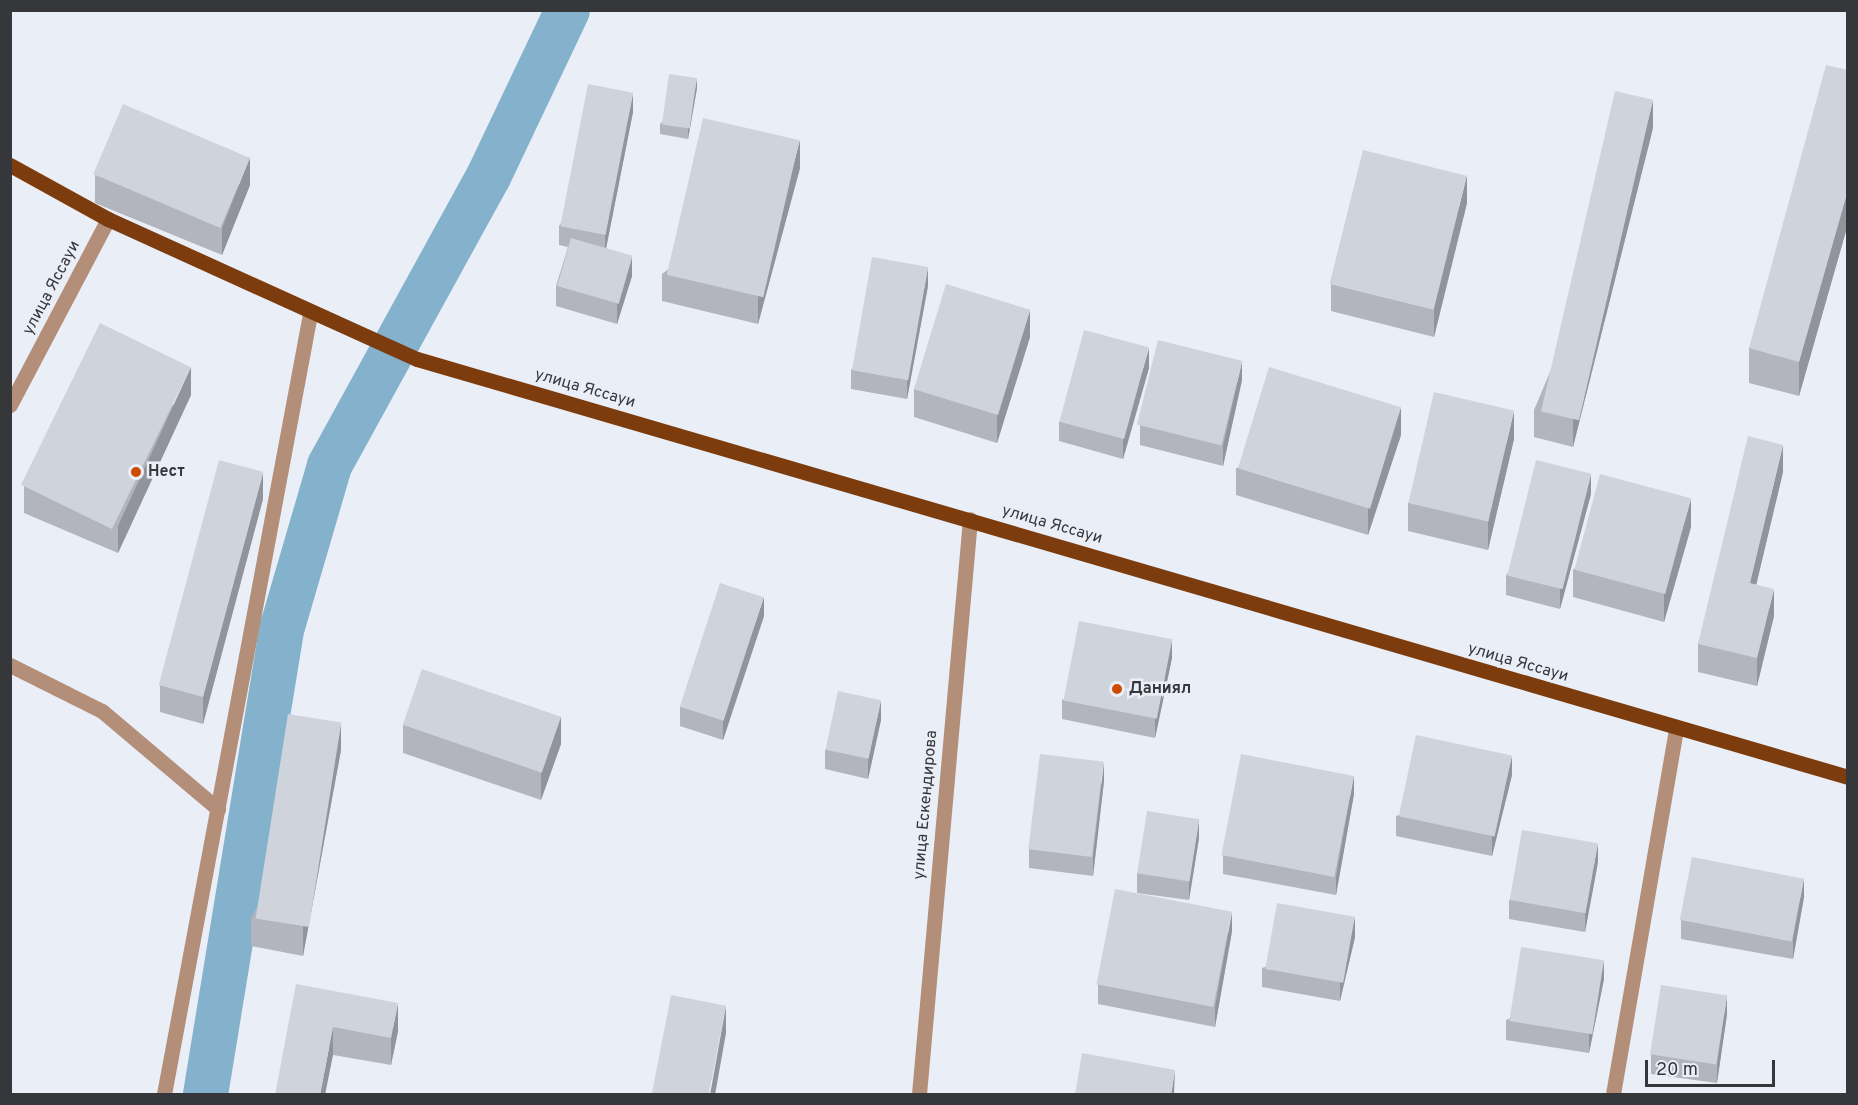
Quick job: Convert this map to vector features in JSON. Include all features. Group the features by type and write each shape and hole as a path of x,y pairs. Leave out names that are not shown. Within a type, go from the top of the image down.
{"main road":[{"path":"10,165 108,219 310,314"},
{"name":"улица Яссауи","path":"310,314 417,359 1848,777"}],"street":[{"name":"улица Яссауи","path":"10,405 108,219"},
{"path":"164,1095 310,314"},
{"name":"улица Ескендирова","path":"919,1095 970,519"},
{"path":"10,665 102,711 218,808"},
{"path":"1613,1095 1676,728"}],"building":[{"path":"1826,65 1848,70 1848,190 1799,362 1749,348"},
{"path":"669,74 697,78 690,128 662,125"},
{"path":"588,84 633,93 605,235 560,226"},
{"path":"1615,91 1653,100 1579,420 1541,412"},
{"path":"123,104 250,158 220,228 93,174"},
{"path":"703,118 799,140 763,297 667,275"},
{"path":"1363,150 1467,176 1433,310 1330,284"},
{"path":"571,238 633,256 619,304 557,286"},
{"path":"872,257 928,267 908,380 852,370"},
{"path":"946,284 1030,310 998,415 914,389"},
{"path":"100,323 191,367 112,529 21,485"},
{"path":"1084,330 1149,347 1124,439 1059,422"},
{"path":"1158,340 1242,361 1221,445 1137,424"},
{"path":"1269,367 1401,407 1370,509 1238,468"},
{"path":"1434,392 1514,410 1488,522 1408,503"},
{"path":"1748,436 1783,445 1750,583 1774,589 1757,658 1698,644"},
{"path":"219,460 263,472 203,697 159,685"},
{"path":"1536,460 1591,474 1563,589 1507,575"},
{"path":"1600,474 1691,498 1665,594 1574,570"},
{"path":"720,583 764,597 724,721 680,707"},
{"name":"Даниял","path":"1079,621 1172,639 1157,719 1064,701"},
{"path":"422,669 561,717 542,773 403,725"},
{"path":"838,691 881,700 869,759 826,750"},
{"path":"288,714 341,722 309,927 256,918"},
{"path":"1416,735 1512,755 1495,837 1399,816"},
{"path":"1040,754 1104,762 1092,857 1028,849"},
{"path":"1241,754 1354,776 1334,877 1221,855"},
{"path":"1147,811 1199,819 1189,882 1137,873"},
{"path":"1522,830 1598,843 1586,913 1510,900"},
{"path":"1692,857 1804,879 1792,942 1680,920"},
{"path":"1115,889 1232,912 1213,1007 1096,984"},
{"path":"1277,903 1355,917 1343,983 1265,969"},
{"path":"1521,947 1604,960 1592,1034 1509,1021"},
{"path":"296,984 398,1003 391,1038 333,1027 320,1095 275,1095"},
{"path":"1661,985 1727,995 1716,1065 1650,1054"},
{"path":"671,995 726,1006 709,1094 652,1094"},
{"path":"1082,1053 1175,1070 1171,1095 1075,1095"}],"waterway":[{"path":"205,1094 282,626 329,465 488,176 567,10"}],"place":[{"name":"Нест","path":"136,472"},
{"name":"Даниял","path":"1117,689"}]}
